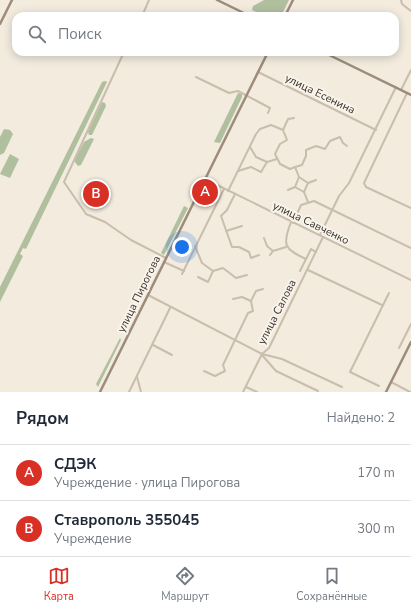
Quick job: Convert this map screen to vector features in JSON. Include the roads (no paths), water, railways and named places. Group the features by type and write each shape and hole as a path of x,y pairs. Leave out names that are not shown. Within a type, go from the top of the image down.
{"main road":[{"path":"0,24 12,0"},
{"path":"217,0 242,12"},
{"path":"287,12 293,0"},
{"name":"улица Пирогова","path":"100,392 266,56"},
{"path":"331,56 411,95"},
{"path":"386,392 411,342"}],"street":[{"path":"144,12 149,0"},
{"path":"401,0 402,4 411,11"},
{"path":"122,56 64,182 86,214 105,222 131,240 166,258"},
{"path":"401,90 411,70"},
{"name":"улица Есенина","path":"258,72 376,130"},
{"path":"196,77 229,92 236,91 270,108 268,113"},
{"path":"320,235 339,196 350,183 396,87"},
{"path":"407,93 364,183 366,187 411,208"},
{"path":"283,130 288,119 294,118"},
{"path":"228,191 260,129 271,125 283,130 287,140 280,144 276,152 277,159 280,164 290,169 302,165 306,156 306,150 316,146 325,149 330,141 340,138 343,144 347,146"},
{"path":"250,146 256,157 267,162 277,159"},
{"path":"238,171 251,167 261,172 267,162"},
{"path":"295,167 299,177 308,183"},
{"path":"288,190 295,187 299,177"},
{"name":"улица Савченко","path":"205,179 411,280"},
{"path":"304,192 308,183 316,180"},
{"path":"295,187 304,192 308,203"},
{"path":"164,262 183,272 224,189"},
{"path":"235,194 227,210 221,216 232,247 239,247 249,252 251,258 259,255"},
{"path":"306,259 290,252 286,247 286,236 301,205 314,201 411,248"},
{"path":"226,231 242,226"},
{"name":"улица Салова","path":"243,392 262,354 269,348 324,237"},
{"path":"264,238 267,246 273,251"},
{"path":"195,246 202,263 213,271"},
{"path":"270,255 273,251 286,247"},
{"path":"300,271 311,249 316,252"},
{"path":"198,276 208,282 213,271 223,268 236,278 248,275"},
{"path":"308,270 383,305"},
{"path":"204,371 215,376 225,371 224,365 235,340 248,313 253,311 251,301 256,291 263,289"},
{"path":"379,386 350,372 389,292"},
{"path":"148,295 170,308 262,354 282,359 342,387"},
{"path":"233,299 242,297 251,301"},
{"path":"129,392 170,308"},
{"path":"399,348 411,324"},
{"path":"153,345 172,355"},
{"path":"262,354 276,371 318,391"},
{"path":"137,377 142,392"},
{"path":"391,382 410,392"},
{"path":"245,386 257,392"}],"place":[{"name":"СДЭК","path":"205,192"},
{"name":"Ставрополь 355045","path":"96,194"}]}
